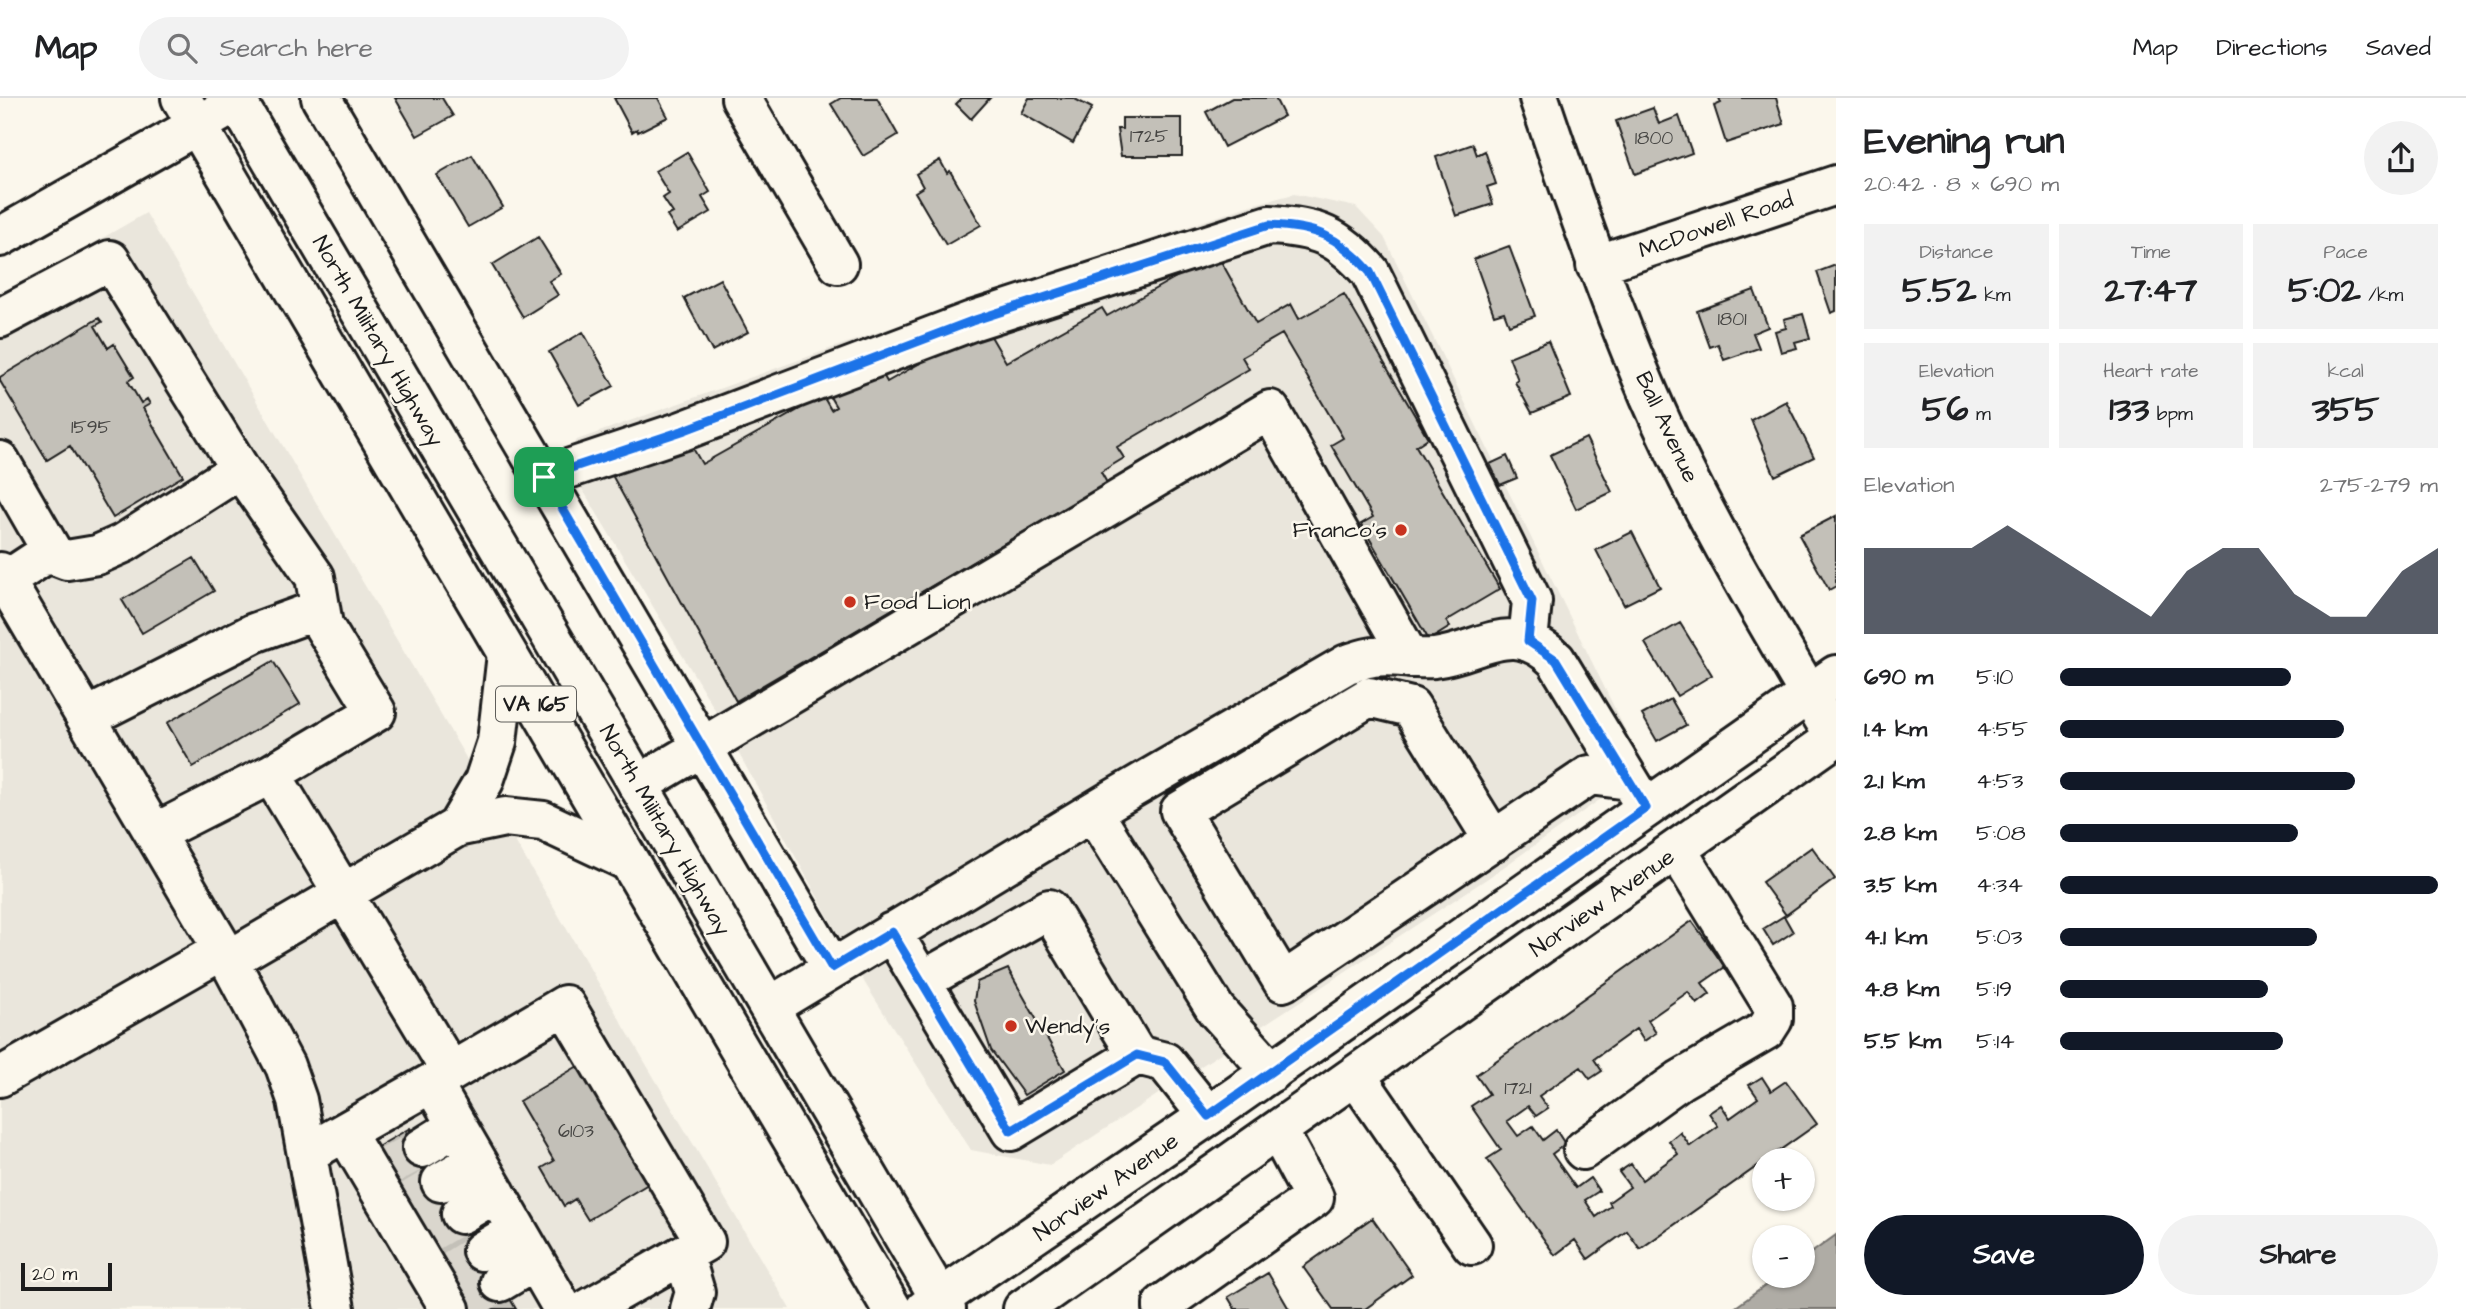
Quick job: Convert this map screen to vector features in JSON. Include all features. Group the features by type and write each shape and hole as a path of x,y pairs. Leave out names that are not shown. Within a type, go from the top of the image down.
{"main road":[{"path":"321,98 832,968"},
{"path":"741,98 838,264"},
{"name":"Ball Avenue","path":"1539,98 1596,265 1651,399 1696,491 1822,684 1835,737"},
{"path":"0,237 189,112 237,100"},
{"name":"North Military Highway","path":"237,100 769,1007 937,1306"},
{"name":"North Military Highway","path":"189,112 892,1309"},
{"name":"McDowell Road","path":"1596,265 1836,185"},
{"path":"544,477 682,431 972,321 1269,225 1303,226 1329,236 1352,251 1370,272 1532,601 1528,641"},
{"path":"0,318 110,260 240,469 315,577 323,625 376,712 271,774 155,834"},
{"path":"638,785 1270,410 1410,658"},
{"path":"0,461 54,555"},
{"path":"240,469 124,543 97,555 67,560 54,555 44,556 3,576 226,955 285,1066 297,1101 335,1309"},
{"path":"86,718 254,633 320,608"},
{"path":"769,1007 1093,812 1347,664 1374,657 1433,658 1464,651 1492,639 1528,641 1556,660 1638,794"},
{"path":"457,827 484,781 497,742 507,654"},
{"name":"Norview Avenue","path":"937,1306 1272,1072 1638,794 1822,684"},
{"path":"1494,841 1411,707 1369,697 1180,811 1283,982 1494,841 1590,775 1638,794"},
{"name":"Norview Avenue","path":"1023,1309 1835,737"},
{"path":"271,774 343,894 442,1077 457,1126 563,1309"},
{"path":"1093,812 1216,1010 1272,1072"},
{"path":"0,1077 343,894 457,827 505,817 543,821 628,861"},
{"path":"1583,1150 1680,1080 1766,1030 1773,1019 1773,1006 1677,850"},
{"path":"922,981 1049,909 1137,1055 1165,1062 1208,1116"},
{"path":"892,932 1011,1131 1137,1055"},
{"path":"307,1153 565,1005 705,1242 588,1309"},
{"path":"1356,1076 1472,1245"},
{"path":"422,1148 457,1126"},
{"path":"1161,1307 1314,1198 1278,1131"},
{"path":"345,1132 378,1173 450,1295"},
{"path":"442,1182 477,1161"},
{"path":"461,1214 496,1193"},
{"path":"491,1266 526,1245"},
{"path":"684,1255 695,1292 690,1309"}],"shaded area":[{"path":"1294,194 1356,207 1384,237 1636,752 1618,787 1485,880 1050,1165 971,1150 866,985 711,703 563,457 577,440 835,347 1251,205"},
{"path":"146,213 790,1309 0,1309 0,297"},
{"path":"1836,1235 1836,1309 1733,1309 1762,1288 1815,1288 1815,1250"}],"building":[{"path":"395,98 442,98 453,116 417,136"},
{"path":"614,98 658,98 668,117 638,132 637,129 632,132"},
{"path":"841,98 877,98 898,135 863,156 831,104"},
{"path":"962,98 990,98 971,119 956,104"},
{"path":"1029,98 1073,98 1092,108 1073,143 1021,113"},
{"path":"1232,98 1275,98 1284,116 1224,147 1206,112"},
{"path":"1719,98 1776,98 1784,124 1726,143 1714,106 1721,103"},
{"path":"1653,108 1659,124 1679,116 1692,153 1635,174 1616,121"},
{"path":"1122,118 1182,118 1182,156 1121,156 1117,129 1122,129"},
{"path":"1473,144 1477,155 1485,151 1496,184 1487,187 1493,204 1456,216 1436,157"},
{"path":"687,152 710,192 702,197 711,212 677,232 667,216 673,213 663,198 669,194 655,171"},
{"path":"472,155 503,207 468,227 437,175"},
{"path":"940,160 947,173 950,171 981,225 946,245 915,192 923,187 916,174"},
{"path":"538,237 561,274 549,281 558,295 523,317 492,265"},
{"path":"1509,246 1535,316 1509,325 1504,312 1494,315 1474,259"},
{"path":"1217,254 1256,324 1291,304 1299,319 1344,294 1428,438 1416,446 1500,589 1446,621 1450,627 1429,640 1361,524 1373,517 1331,445 1343,438 1282,334 1242,357 1249,369 1117,447 1124,458 1101,472 1107,483 736,701 613,477 686,436 702,464 823,396 831,410 836,407 826,390 876,362 887,382 985,326 1006,362 1102,308 1107,316"},
{"path":"1836,265 1836,311 1831,313 1817,272"},
{"path":"720,279 748,332 712,351 684,298"},
{"path":"1754,290 1768,327 1753,333 1759,348 1724,360 1718,344 1710,347 1697,311"},
{"path":"1803,314 1810,338 1795,342 1797,348 1781,352 1775,331 1786,328 1784,319"},
{"path":"99,318 102,322 95,326 108,348 114,344 134,377 128,381 141,403 147,399 150,404 143,408 183,476 113,518 70,446 47,460 0,381 0,377"},
{"path":"583,332 614,386 579,405 549,352"},
{"path":"1548,341 1571,397 1532,413 1515,382 1518,380 1509,357"},
{"path":"1786,401 1814,457 1775,476 1751,420"},
{"path":"1586,438 1612,492 1576,509 1550,455"},
{"path":"1507,456 1517,478 1500,485 1490,464"},
{"path":"1836,516 1836,586 1829,590 1799,535"},
{"path":"1632,532 1660,587 1624,605 1596,550"},
{"path":"194,558 214,591 142,633 122,600"},
{"path":"1680,623 1712,675 1677,696 1645,643"},
{"path":"273,661 300,704 193,767 167,723"},
{"path":"1671,699 1686,725 1657,741 1642,715"},
{"path":"1812,847 1835,879 1786,915 1762,882"},
{"path":"1784,916 1793,932 1773,945 1763,929"},
{"path":"1692,921 1725,967 1702,983 1710,994 1697,1004 1688,992 1648,1020 1656,1033 1644,1041 1636,1029 1594,1059 1602,1071 1590,1079 1581,1067 1539,1096 1548,1108 1536,1116 1528,1106 1507,1121 1518,1136 1533,1126 1543,1140 1556,1130 1565,1144 1552,1154 1576,1188 1590,1178 1599,1191 1585,1200 1596,1217 1611,1206 1609,1202 1630,1187 1619,1172 1631,1164 1642,1180 1678,1154 1669,1141 1680,1132 1690,1146 1718,1126 1709,1113 1721,1105 1730,1118 1758,1098 1749,1085 1762,1077 1771,1091 1786,1081 1817,1124 1783,1148 1752,1148 1752,1170 1640,1249 1627,1231 1588,1259 1575,1240 1555,1255 1487,1159 1501,1150 1471,1106 1489,1094 1476,1075"},
{"name":"Wendy's","path":"1008,969 1065,1070 1024,1095 991,1050 974,1001 977,982"},
{"path":"578,1066 648,1184 588,1220 575,1199 564,1206 542,1168 554,1161 519,1101"},
{"path":"410,1128 516,1309 468,1309 374,1149"},
{"path":"1372,1218 1412,1275 1365,1309 1333,1309 1303,1267"},
{"path":"1268,1273 1289,1309 1235,1309 1228,1297"}],"tunnel":[{"path":"385,1168 422,1148"},
{"path":"406,1203 441,1182"},
{"path":"425,1235 461,1214"},
{"path":"447,1273 482,1251"},
{"path":"465,1303 500,1282"}],"place":[{"name":"Franco's","path":"1401,530"},
{"name":"Food Lion","path":"850,602"},
{"name":"Wendy's","path":"1011,1026"}],"route":[{"path":"1269,225 1303,226 1329,236 1352,251 1370,272 1532,601 1528,641 1546,650 1556,660 1646,808 1208,1116 1165,1062 1137,1055 1011,1131 892,932 832,968 544,477 682,431 972,321 1269,225"}]}
